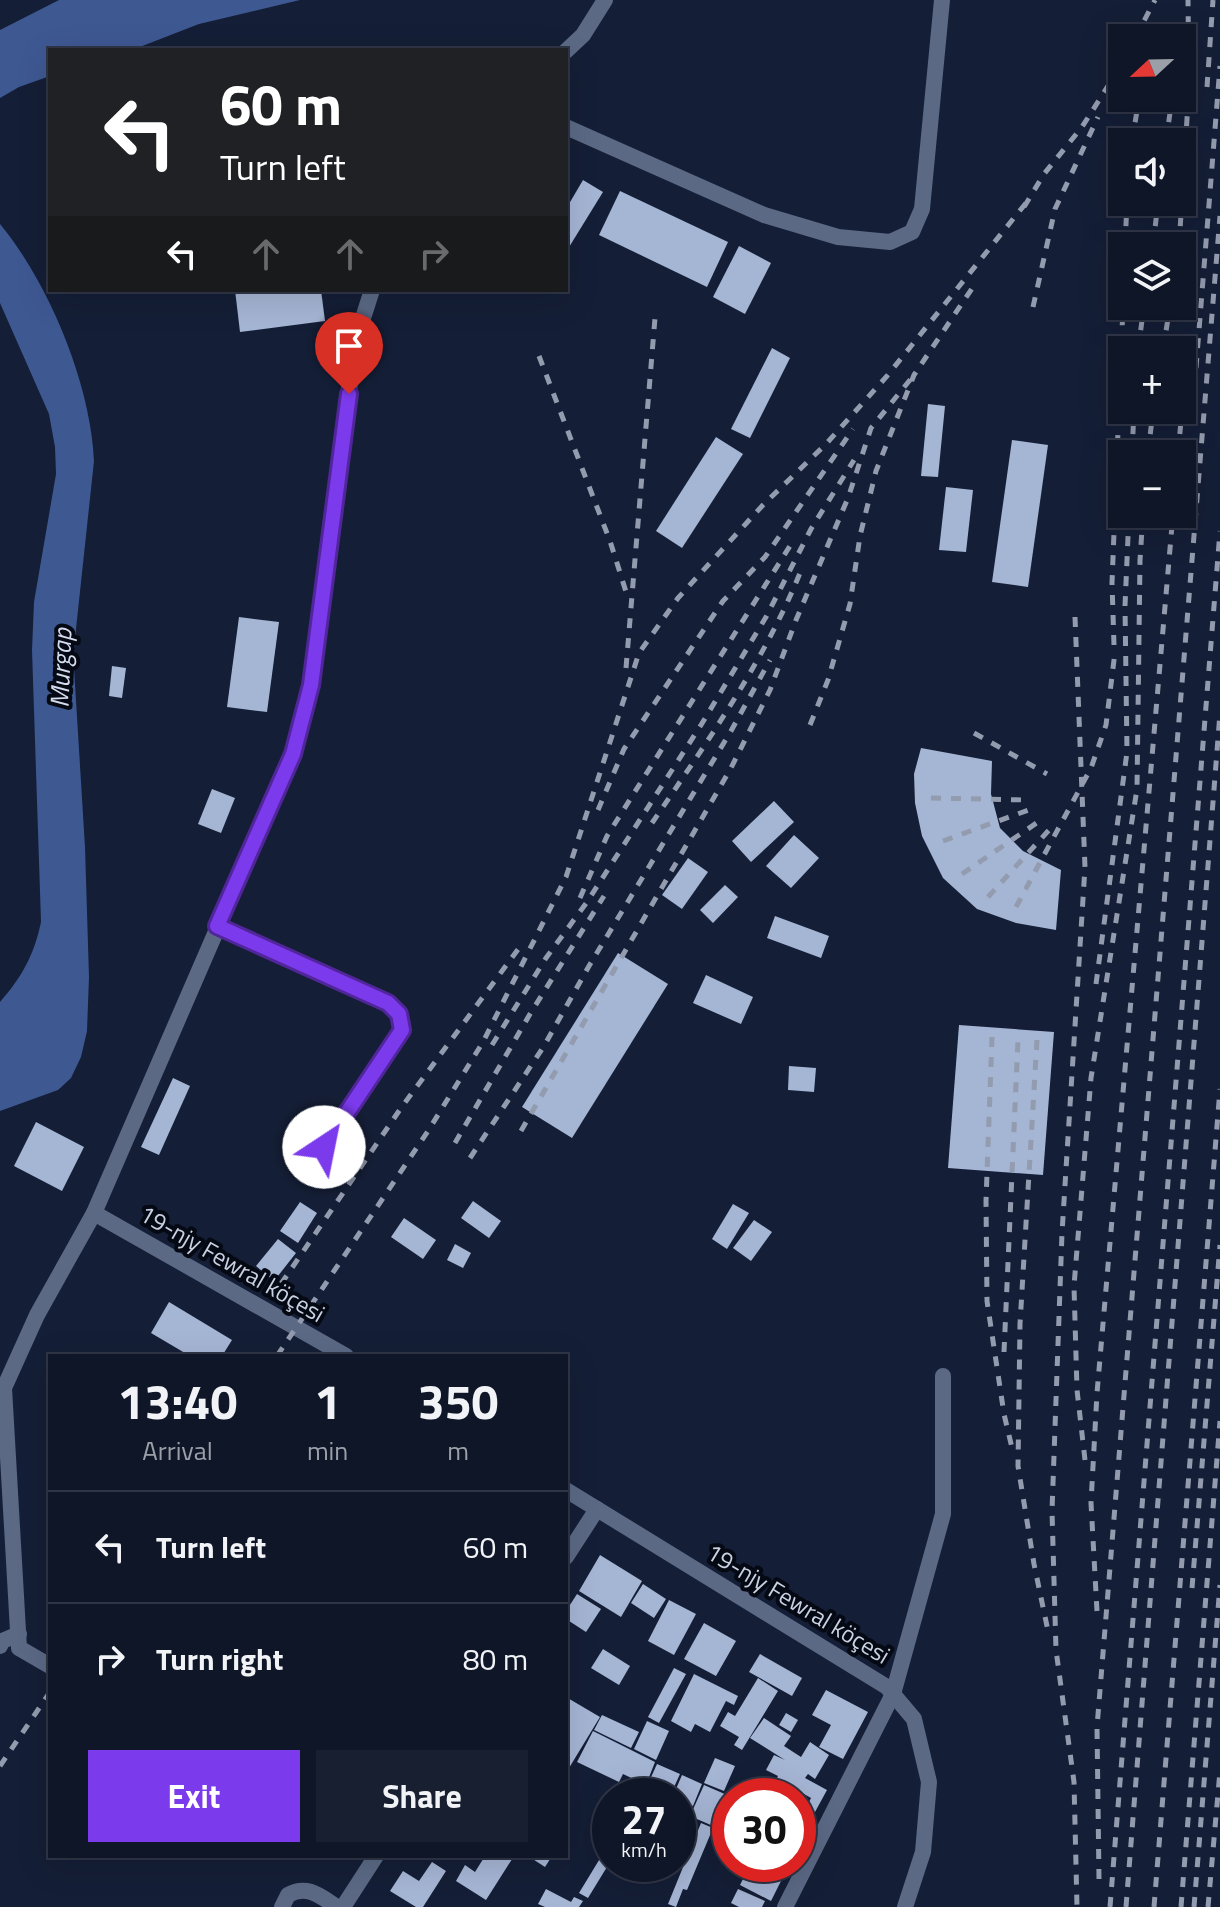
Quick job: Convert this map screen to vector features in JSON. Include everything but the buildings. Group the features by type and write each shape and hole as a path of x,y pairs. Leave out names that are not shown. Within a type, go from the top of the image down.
{"street":[{"path":"568,49 583,35 605,0"},
{"path":"568,128 764,215 838,237 890,242 912,232 922,209 942,0"},
{"path":"48,1665 19,1648 4,1388 37,1315 94,1213 293,754 311,685 355,343 371,292"},
{"path":"217,926 388,1003 399,1014 402,1030 308,1170"},
{"name":"19-njy Fewral köçesi","path":"94,1213 342,1354"},
{"path":"785,1907 893,1694 943,1514 943,1376"},
{"name":"19-njy Fewral köçesi","path":"568,1491 887,1687 914,1719 929,1782 923,1852 905,1907"},
{"path":"568,1554 597,1509"},
{"path":"0,1646 2,1641 19,1634"},
{"path":"343,1907 375,1858"},
{"path":"282,1907 288,1895 310,1890 337,1907"}],"water":[{"path":"59,0 300,0 199,24 137,48 48,48 48,77 0,98 0,30"},
{"name":"Murgap","path":"0,224 35,275 64,336 85,400 94,461 74,668 85,847 89,977 87,1031 81,1057 71,1078 58,1090 0,1111 0,1002 26,965 41,922 32,650 34,602 56,474 49,414 0,303"}],"railway":[{"path":"1142,24 1155,0"},
{"path":"1180,232 1189,87 1188,0"},
{"path":"1207,87 1213,0"},
{"path":"1196,368 1220,66"},
{"path":"1024,207 1108,86"},
{"path":"1134,128 1137,112"},
{"path":"1168,128 1170,112"},
{"path":"1033,307 1055,209 1098,117"},
{"path":"278,1354 428,1131 483,1042 566,877 639,653 678,598 887,376 1030,198"},
{"path":"1126,216 1126,232"},
{"path":"1155,232 1156,216"},
{"path":"1099,1879 1097,1727 1220,216"},
{"path":"810,725 828,680 850,604 860,536 876,471 914,375 977,281"},
{"path":"626,668 655,318"},
{"path":"1114,645 1112,583 1122,320"},
{"path":"1140,336 1142,320"},
{"path":"1165,336 1168,320"},
{"path":"539,356 610,541 628,598"},
{"path":"521,1131 731,768 770,690 848,498 871,428 914,375"},
{"path":"1133,424 1133,440"},
{"path":"1150,440 1151,424"},
{"path":"1179,440 1181,424"},
{"path":"598,810 624,749 723,601 765,557 853,429"},
{"path":"492,1045 701,725 766,617 811,529 854,460"},
{"path":"1096,984 1127,752 1125,606 1128,528"},
{"path":"1085,1460 1077,1390 1074,1286 1091,1078 1137,789 1142,528"},
{"path":"1097,1611 1091,1503 1097,1393 1172,528"},
{"path":"1110,1907 1220,531"},
{"path":"580,898 607,836 795,538"},
{"path":"652,823 753,667 802,568"},
{"path":"1075,617 1085,867 1062,1233 1052,1511 1056,1650 1074,1782 1077,1907"},
{"path":"1016,907 1091,768 1106,725 1115,652"},
{"path":"470,1158 544,1046 770,660"},
{"path":"1126,1907 1220,713"},
{"path":"974,733 1047,774"},
{"path":"931,798 1027,800"},
{"path":"943,841 1034,808"},
{"path":"962,874 1038,822"},
{"path":"988,897 1049,830"},
{"path":"455,1143 530,1014 604,896"},
{"path":"281,1284 401,1108 522,944"},
{"path":"992,1037 986,1201 987,1301 1012,1448"},
{"path":"1004,1352 1018,1040"},
{"path":"1037,1040 1020,1324 1018,1466 1048,1631"},
{"path":"1154,1907 1220,1089"},
{"path":"1192,1588 1220,1245"},
{"path":"1181,1907 1220,1421"},
{"path":"1194,1907 1220,1585"},
{"path":"0,1766 48,1695"},
{"path":"1208,1907 1220,1771"}],"route":[{"path":"324,1147 402,1030 399,1014 388,1003 217,926 293,754 311,685 349,394"}]}
